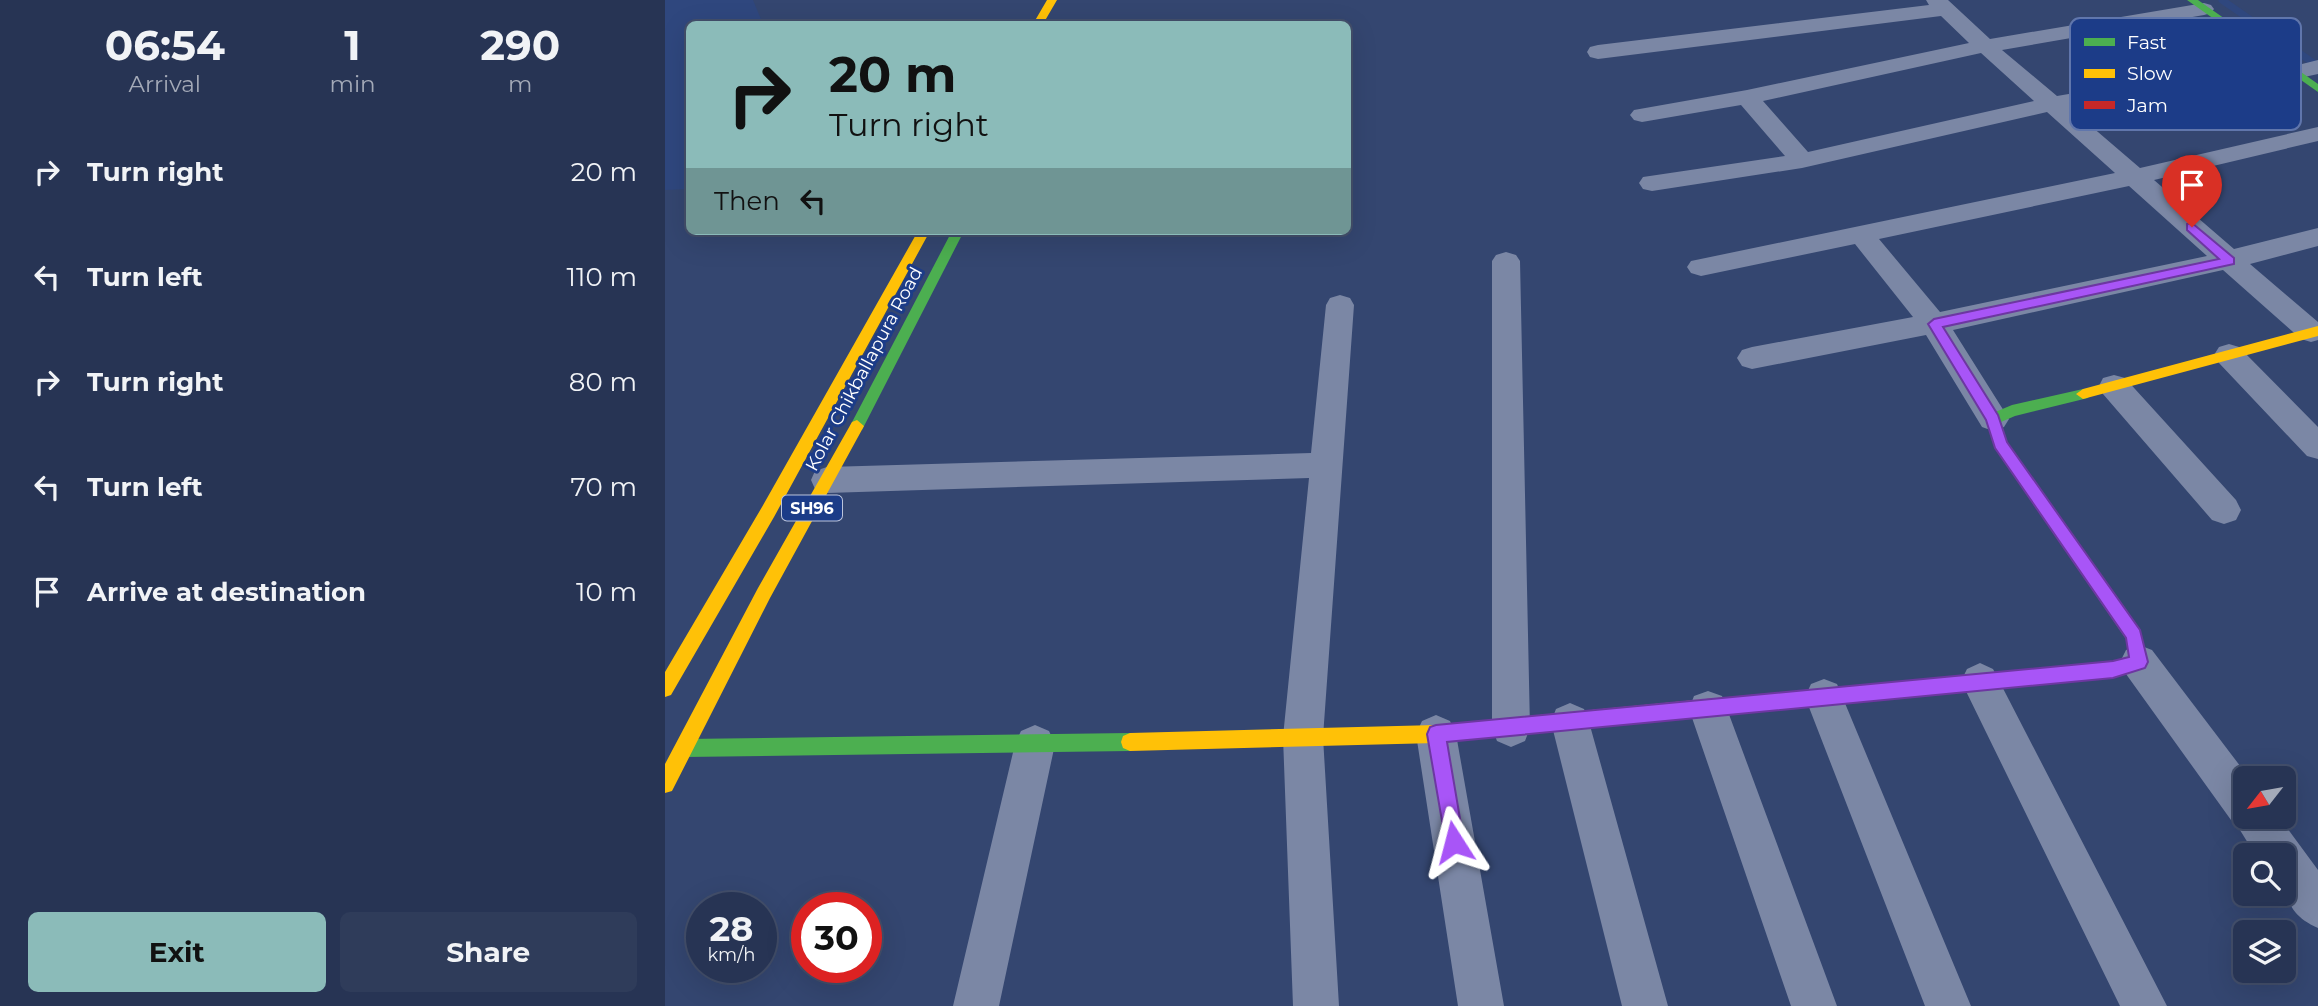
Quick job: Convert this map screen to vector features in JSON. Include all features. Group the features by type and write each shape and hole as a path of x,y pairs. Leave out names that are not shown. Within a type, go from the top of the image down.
{"street":[{"path":"1040,21 1052,0"},
{"path":"1598,52 1940,4 2070,119"},
{"path":"2127,18 2198,4 2220,18"},
{"path":"1643,115 1747,97 2070,29"},
{"path":"1747,97 1802,161"},
{"path":"1651,183 1802,161 2070,102"},
{"path":"2082,130 2315,332"},
{"path":"1701,267 2135,177 2318,134"},
{"path":"1861,234 1934,324 1993,419 2000,444 2134,636 2139,662 2233,790"},
{"name":"Kolar Chikballapura Road","path":"665,689 768,512 922,235"},
{"name":"Kolar Chikballapura Road","path":"665,784 764,593 879,387 956,235"},
{"path":"1752,358 1934,324 2230,261 2318,237"},
{"path":"1506,261 1511,728"},
{"path":"1316,1006 1303,737 1340,305"},
{"path":"1993,419 2013,411 2315,332"},
{"path":"2228,355 2318,447"},
{"path":"2114,386 2224,510"},
{"path":"827,480 1326,465"},
{"path":"685,748 1035,744 1436,734 2113,669 2139,662"},
{"path":"1980,681 2144,1006"},
{"path":"1824,697 1948,1006"},
{"path":"1708,709 1814,1006"},
{"path":"1570,722 1645,1006"},
{"path":"1436,734 1481,1006"},
{"path":"976,1006 1035,744"},
{"path":"2296,875 2318,906"}],"water":[{"path":"665,0 753,0 762,21 686,21 686,189 665,190"}],"waterway":[{"path":"2222,0 2248,18"},
{"path":"2301,54 2318,66"}],"traffic: fast":[{"path":"2192,0 2217,18"},
{"path":"2301,77 2318,89"},
{"path":"857,426 956,235"},
{"path":"2023,678 2113,669 2139,662 2134,636 2000,444 1993,419 2012,411 2083,394"},
{"path":"685,748 1130,742"}],"traffic: slow":[{"path":"1040,21 1052,0"},
{"path":"665,689 768,512 922,235"},
{"path":"2083,394 2318,331"},
{"path":"665,784 764,593 857,426"},
{"path":"1130,742 1436,734 1706,708"}],"traffic: jam":[{"path":"1706,708 2023,678"}],"route":[{"path":"1454,842 1436,734 2113,669 2139,662 2134,636 2000,444 1993,419 1934,324 2230,261 2192,227"}]}
